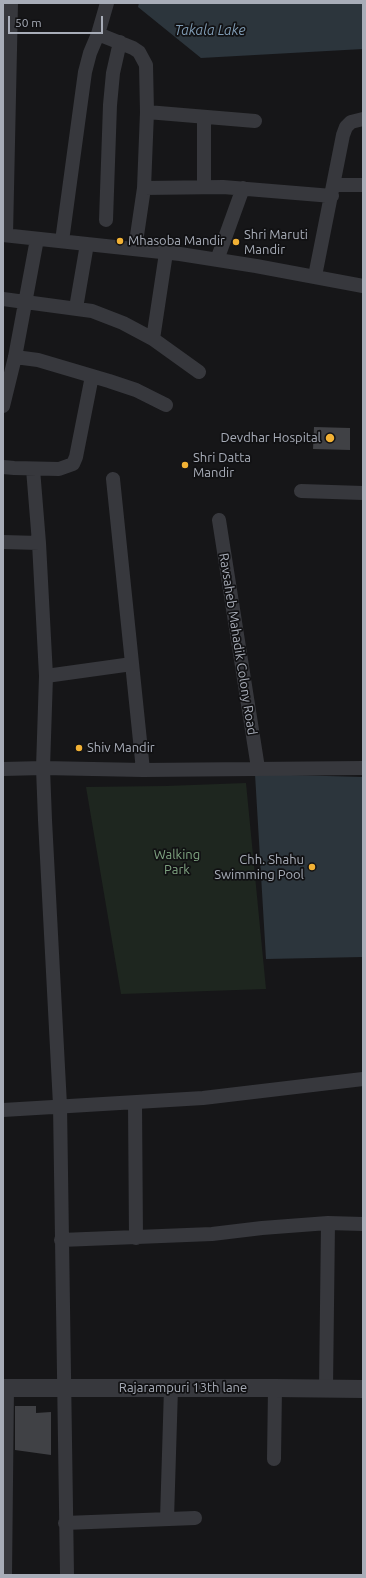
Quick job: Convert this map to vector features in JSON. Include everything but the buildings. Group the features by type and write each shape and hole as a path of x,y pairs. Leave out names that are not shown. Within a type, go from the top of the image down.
{"street":[{"path":"11,3 4,235 135,249 217,260 316,276 363,286"},
{"path":"62,241 85,72 107,3"},
{"path":"98,34 133,48 144,58 146,65 147,112 144,188 135,249"},
{"path":"106,220 110,105 113,72 120,42"},
{"path":"147,112 255,121"},
{"path":"204,117 204,186"},
{"path":"316,276 345,131 351,122 363,119"},
{"path":"144,188 204,186 333,190 363,185"},
{"path":"217,260 243,188"},
{"path":"3,403 15,357 37,238"},
{"path":"76,308 87,244"},
{"path":"153,338 166,254"},
{"path":"3,299 92,311 123,323 153,338 199,372"},
{"path":"15,357 38,360 92,376 136,390 166,405"},
{"path":"3,467 59,469 73,464 76,457 92,376"},
{"path":"33,469 46,676 44,768 60,1105 65,1523 67,1575"},
{"path":"113,479 143,770"},
{"path":"301,490 363,492"},
{"name":"Ravsaheb Mahadik Colony Road","path":"218,520 258,768"},
{"path":"3,542 38,543"},
{"path":"46,676 132,664"},
{"path":"3,769 44,768 143,770 363,768"},
{"path":"3,1110 60,1105 135,1103 203,1098 363,1079"},
{"path":"135,1103 136,1238"},
{"path":"61,1240 212,1234 262,1228 328,1223 363,1224"},
{"path":"326,1388 328,1223"},
{"path":"5,1388 5,1575"},
{"name":"Rajarampuri 13th lane","path":"5,1388 363,1389"},
{"path":"167,1519 171,1388"},
{"path":"274,1459 275,1388"},
{"path":"65,1523 195,1518"}],"green space":[{"name":"Walking Park","path":"246,783 266,989 121,994 86,787"}],"water":[{"name":"Takala Lake","path":"139,3 363,3 363,49 201,58 138,7"},
{"name":"Chh. Shahu Swimming Pool","path":"255,774 363,777 363,957 266,959"}],"place":[{"name":"Mhasoba Mandir","path":"120,241"},
{"name":"Shri Maruti Mandir","path":"236,242"},
{"name":"Devdhar Hospital","path":"330,438"},
{"name":"Shri Datta Mandir","path":"185,465"},
{"name":"Shiv Mandir","path":"79,748"},
{"name":"Chh. Shahu Swimming Pool","path":"312,867"}]}
